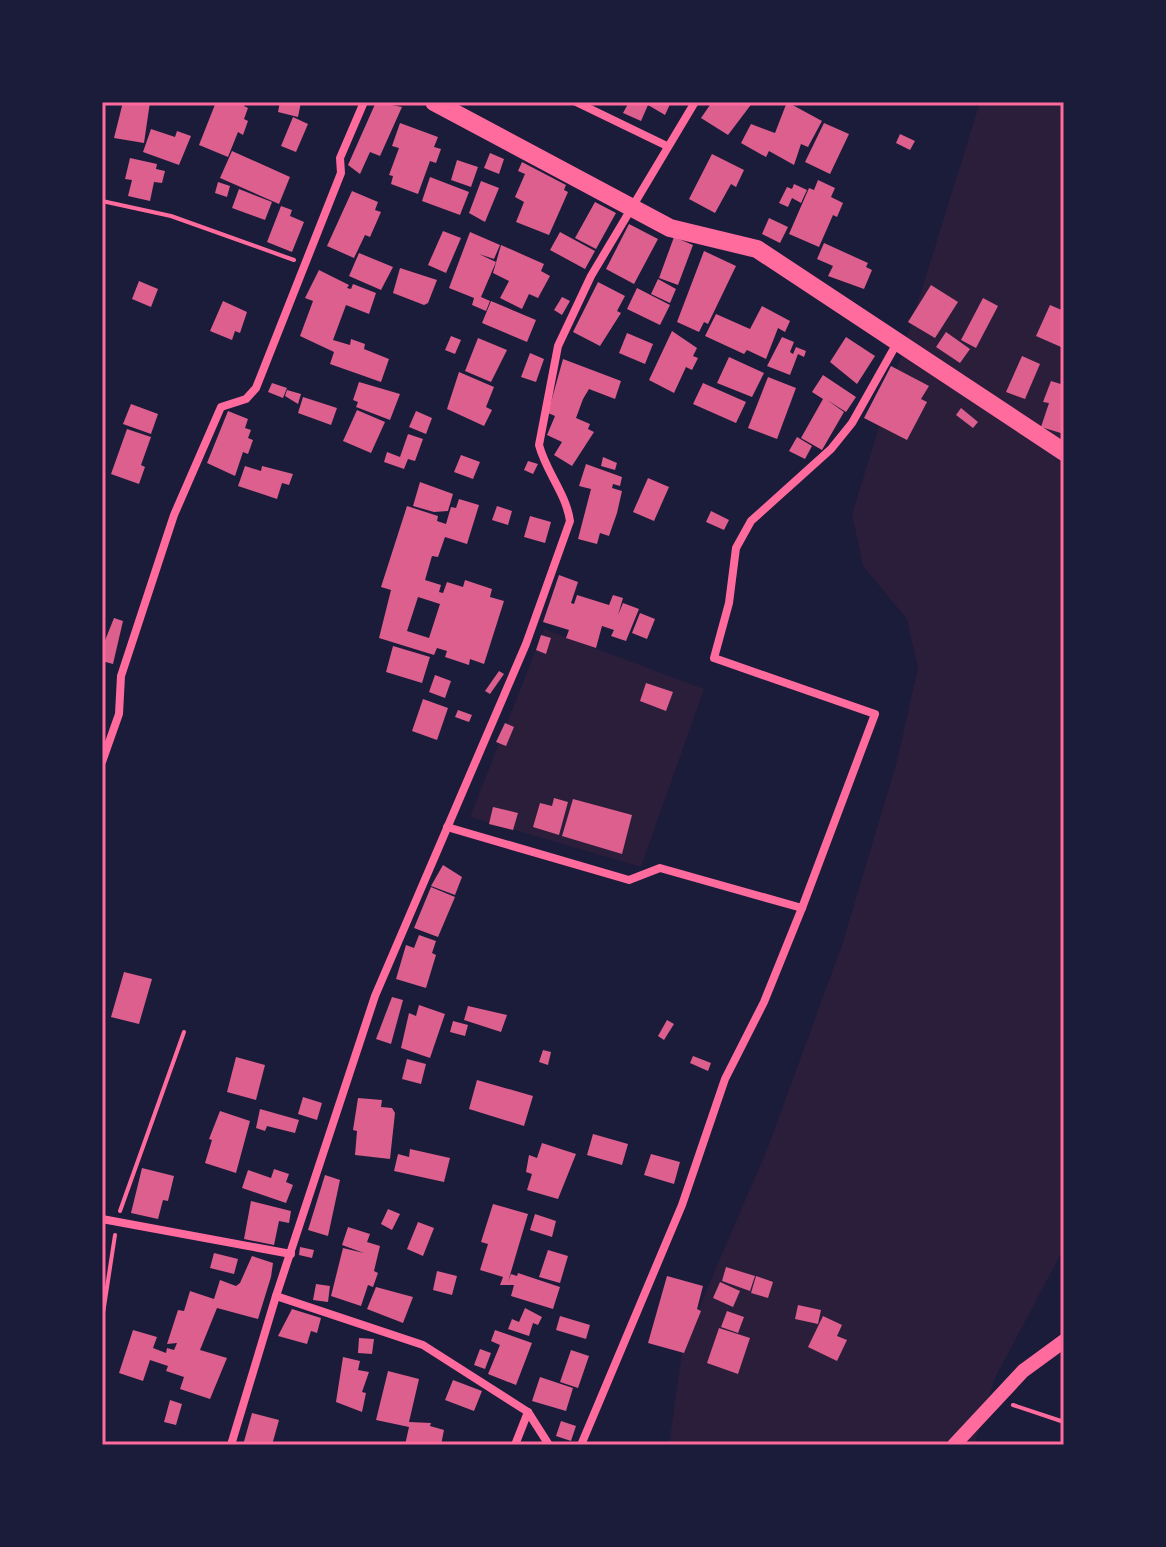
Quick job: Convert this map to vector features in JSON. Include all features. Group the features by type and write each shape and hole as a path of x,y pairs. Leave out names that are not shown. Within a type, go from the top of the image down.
{"main road":[{"path":"434,102 632,204 670,228 757,249 1064,452"}],"street":[{"path":"102,762 119,714 121,676 174,515 221,407 246,399 256,388 341,173 340,158 364,102"},
{"path":"576,102 667,146"},
{"path":"231,1445 276,1296 375,996 526,644 570,521 568,506 539,445 558,346 591,276 695,102"},
{"path":"581,1445 682,1205 725,1079 764,1002 802,908 875,714 714,658 729,603 736,548 751,521 831,449 852,423 897,343"},
{"path":"447,827 629,880 660,868 802,908"},
{"path":"102,1219 291,1254"},
{"path":"276,1296 423,1345 528,1412 549,1445"},
{"path":"954,1445 1023,1371 1064,1341"},
{"path":"515,1445 528,1412"}],"path":[{"path":"102,201 171,216 304,264"},
{"path":"102,1320 117,1220 184,1032"},
{"path":"996,1399 1064,1422"}],"shaded area":[{"path":"980,102 1064,102 1064,1248 995,1378 974,1445 669,1445 683,1345 768,1147 842,945 897,761 918,668 907,619 863,566 852,514"},
{"path":"544,629 704,689 641,867 470,817"}],"building":[{"path":"123,102 150,102 144,143 114,138"},
{"path":"216,102 246,102 244,106 248,108 243,135 238,132 228,157 199,145"},
{"path":"280,102 301,102 298,117 278,112"},
{"path":"376,102 402,107 380,156 370,152 360,174 348,165"},
{"path":"629,102 671,102 665,115 648,105 641,121 623,113"},
{"path":"712,102 753,102 728,135 701,118"},
{"path":"787,102 822,121 808,147 801,144 794,165 769,151 766,157 741,143 751,124 775,133"},
{"path":"293,117 308,124 296,152 281,146"},
{"path":"400,123 438,137 434,147 441,149 436,163 430,161 418,194 391,184 393,176 389,175 399,148 392,146"},
{"path":"824,123 849,134 830,174 805,162"},
{"path":"151,129 175,137 177,131 191,136 179,165 143,152"},
{"path":"900,134 915,141 910,150 896,143"},
{"path":"232,151 290,177 279,204 220,178"},
{"path":"490,153 504,159 499,174 484,168"},
{"path":"712,154 744,170 736,187 731,184 715,213 689,199"},
{"path":"130,158 157,164 156,169 165,171 162,183 154,182 150,201 128,196 132,180 125,179"},
{"path":"457,160 478,167 471,187 451,180"},
{"path":"522,162 566,185 564,190 568,192 549,235 516,222 524,202 515,197 525,174 518,171"},
{"path":"430,177 469,192 460,215 422,201"},
{"path":"818,180 835,188 831,197 843,203 837,217 833,215 819,247 789,234 809,188 814,190"},
{"path":"481,181 499,188 485,222 469,213"},
{"path":"218,182 230,186 227,197 215,193"},
{"path":"794,184 807,190 801,203 792,198 788,207 779,203 787,187 792,189"},
{"path":"239,189 272,202 265,220 232,208"},
{"path":"352,191 378,202 375,210 381,212 370,237 365,235 354,258 327,246"},
{"path":"595,202 616,213 596,249 575,238"},
{"path":"281,206 292,210 290,216 304,222 292,252 267,242"},
{"path":"769,218 788,227 780,243 762,234"},
{"path":"629,224 658,239 634,284 606,269"},
{"path":"443,231 461,238 446,273 428,265"},
{"path":"470,232 500,245 494,259 479,254 496,262 481,297 490,301 486,311 472,305 474,298 449,288"},
{"path":"560,232 595,251 585,269 550,250"},
{"path":"674,237 693,245 678,285 659,278"},
{"path":"824,243 868,263 866,267 872,270 864,289 828,276 833,266 817,259"},
{"path":"501,245 544,264 541,271 550,276 538,298 529,294 522,309 500,298 509,281 493,273"},
{"path":"704,251 736,266 708,324 704,322 699,332 677,322"},
{"path":"359,253 393,267 381,290 349,276"},
{"path":"400,268 437,280 428,303 424,305 393,293"},
{"path":"319,270 349,285 347,288 351,289 353,284 376,293 369,314 346,305 333,340 350,345 351,339 365,344 364,349 389,359 381,382 330,364 334,352 300,336 313,301 305,298"},
{"path":"658,279 676,289 670,303 651,294"},
{"path":"139,281 158,289 151,307 132,299"},
{"path":"598,282 625,296 617,311 621,313 600,346 573,332"},
{"path":"931,285 958,302 935,338 908,322"},
{"path":"637,288 670,305 660,325 627,309"},
{"path":"562,297 570,301 562,315 554,310"},
{"path":"983,298 998,306 976,348 961,340"},
{"path":"223,301 247,312 240,333 235,331 232,340 210,331"},
{"path":"491,301 536,320 527,342 482,323"},
{"path":"1050,305 1064,311 1061,347 1036,336"},
{"path":"762,306 790,321 785,332 778,328 766,359 747,350 744,354 705,336 716,314 750,329"},
{"path":"672,331 697,348 693,356 698,358 692,370 686,367 674,393 649,380"},
{"path":"946,332 970,349 960,363 936,347"},
{"path":"627,333 653,344 645,364 619,353"},
{"path":"451,336 461,340 455,354 445,350"},
{"path":"782,337 794,342 790,352 793,354 796,347 806,351 804,357 798,354 790,375 767,366"},
{"path":"846,337 875,356 857,384 830,362"},
{"path":"478,338 507,350 491,382 465,371"},
{"path":"530,353 544,359 536,382 521,377"},
{"path":"1022,356 1040,364 1025,399 1006,392"},
{"path":"729,357 764,373 752,397 717,383"},
{"path":"563,359 621,381 615,399 589,389 583,399 576,418 590,424 588,429 594,432 572,466 554,455 562,442 547,435 555,416 548,413"},
{"path":"891,366 929,386 921,399 927,402 907,440 864,418"},
{"path":"459,372 494,387 486,407 492,410 484,426 447,409"},
{"path":"823,375 856,397 846,412 827,400 844,412 822,450 801,438 823,399 812,392"},
{"path":"768,377 796,388 777,439 748,428"},
{"path":"1051,381 1064,385 1064,434 1041,427 1049,403 1043,402"},
{"path":"359,382 400,394 390,420 356,407 358,402 353,400"},
{"path":"272,383 287,388 283,398 268,392"},
{"path":"703,383 746,402 736,423 693,404"},
{"path":"287,390 301,394 298,404 285,396"},
{"path":"303,397 337,408 331,425 298,413"},
{"path":"131,404 158,414 151,434 123,424"},
{"path":"961,408 978,422 973,428 956,415"},
{"path":"357,410 385,422 371,453 343,441"},
{"path":"228,411 248,419 245,428 251,430 248,438 253,440 248,454 243,452 235,476 207,463"},
{"path":"416,411 432,418 426,434 409,427"},
{"path":"127,429 151,437 141,465 145,467 139,484 111,474"},
{"path":"408,434 423,439 415,461 408,459 404,469 384,462 387,452 400,457"},
{"path":"797,437 812,446 805,459 789,451"},
{"path":"461,455 480,462 473,479 454,472"},
{"path":"603,457 617,463 615,470 601,466"},
{"path":"528,461 538,464 533,474 524,470"},
{"path":"586,464 622,477 620,486 613,484 612,488 622,491 609,536 600,533 597,544 578,539 591,489 579,486"},
{"path":"245,466 261,471 262,466 293,474 289,485 282,483 277,499 238,486"},
{"path":"648,478 669,487 654,521 633,512"},
{"path":"420,482 453,494 448,511 434,512 413,506"},
{"path":"459,499 479,505 467,544 445,537 438,557 432,556 425,580 441,585 439,592 443,593 447,582 463,587 465,580 492,589 490,597 504,601 484,664 470,659 469,665 445,657 447,651 437,648 434,655 379,638 391,590 381,587 407,506 438,516 437,521 446,524 451,507 456,508","holes":["418,597 440,604 429,638 407,631"]},
{"path":"497,506 512,511 508,525 492,520"},
{"path":"711,511 729,520 724,530 706,522"},
{"path":"530,516 551,522 545,543 524,537"},
{"path":"559,575 578,582 571,603 574,604 577,595 609,605 613,595 623,598 618,615 623,603 639,609 626,641 611,636 614,630 602,626 596,648 566,638 569,630 543,622"},
{"path":"640,613 655,619 647,639 632,633"},
{"path":"114,618 123,621 113,664 102,661 102,648"},
{"path":"541,635 551,638 546,654 536,650"},
{"path":"393,646 430,657 422,683 386,672"},
{"path":"499,671 504,674 490,694 485,691"},
{"path":"435,675 451,681 445,698 429,692"},
{"path":"646,683 673,692 666,711 640,701"},
{"path":"423,699 448,708 437,740 412,731"},
{"path":"458,710 472,715 469,722 455,717"},
{"path":"505,723 514,727 506,746 496,742"},
{"path":"554,798 568,802 559,835 533,827 540,803 552,806"},
{"path":"573,799 632,815 622,854 562,836"},
{"path":"493,807 518,813 513,830 489,824"},
{"path":"443,865 462,877 455,895 431,886"},
{"path":"431,887 455,897 438,937 414,928"},
{"path":"419,935 436,941 432,953 436,955 426,988 396,979 406,945 414,948"},
{"path":"124,972 152,979 139,1024 111,1017"},
{"path":"392,997 403,1000 391,1044 376,1039"},
{"path":"419,1005 445,1014 430,1058 401,1048 409,1013 416,1016"},
{"path":"468,1006 507,1015 501,1032 464,1020"},
{"path":"667,1020 674,1024 664,1040 658,1036"},
{"path":"453,1021 468,1025 465,1036 450,1032"},
{"path":"543,1050 551,1052 548,1065 539,1062"},
{"path":"693,1056 711,1063 708,1071 690,1063"},
{"path":"236,1057 265,1065 256,1100 227,1092"},
{"path":"407,1059 426,1064 421,1084 402,1079"},
{"path":"477,1080 533,1096 524,1126 469,1109"},
{"path":"303,1097 322,1103 317,1120 298,1114"},
{"path":"358,1098 382,1100 381,1107 392,1108 395,1113 390,1159 355,1155 357,1131 353,1130"},
{"path":"260,1109 299,1120 295,1133 267,1126 265,1131 256,1128"},
{"path":"220,1111 250,1121 236,1173 205,1163 212,1140 209,1139"},
{"path":"593,1134 628,1144 622,1165 587,1155"},
{"path":"542,1143 576,1154 558,1199 527,1190 532,1174 526,1172 529,1155 537,1158"},
{"path":"410,1149 450,1158 444,1182 394,1171 398,1154 409,1157"},
{"path":"651,1154 680,1162 674,1184 644,1175"},
{"path":"142,1168 174,1176 168,1201 163,1200 158,1219 131,1213"},
{"path":"274,1169 289,1174 286,1182 293,1185 286,1203 242,1188 248,1170 271,1178"},
{"path":"325,1175 340,1180 328,1236 308,1230"},
{"path":"251,1201 291,1211 289,1223 279,1221 274,1245 244,1239"},
{"path":"493,1204 528,1214 508,1282 511,1274 517,1276 518,1273 560,1287 553,1309 511,1296 514,1285 500,1285 503,1277 480,1270 488,1244 481,1242"},
{"path":"388,1209 400,1214 392,1230 381,1224"},
{"path":"535,1214 556,1221 552,1237 530,1230"},
{"path":"418,1222 434,1228 423,1256 407,1249"},
{"path":"348,1227 370,1234 367,1242 380,1246 374,1271 378,1273 373,1287 368,1285 361,1306 331,1296 343,1248 364,1253 342,1245"},
{"path":"300,1247 314,1250 312,1258 299,1255"},
{"path":"548,1250 568,1256 560,1283 539,1277"},
{"path":"214,1253 238,1259 234,1274 210,1268"},
{"path":"252,1256 273,1263 271,1277 258,1319 217,1308 200,1350 227,1358 210,1399 180,1389 184,1377 166,1371 168,1366 150,1360 143,1381 119,1373 133,1330 157,1337 153,1348 166,1353 167,1348 174,1350 177,1343 167,1344 178,1310 184,1311 190,1291 214,1299 220,1280 236,1286 240,1283"},
{"path":"726,1267 755,1276 750,1291 722,1281"},
{"path":"437,1271 457,1276 452,1295 433,1290"},
{"path":"667,1276 703,1286 697,1309 701,1311 684,1353 648,1343"},
{"path":"756,1276 773,1282 768,1298 751,1293"},
{"path":"720,1282 740,1291 733,1307 713,1298"},
{"path":"316,1284 330,1286 328,1302 313,1300"},
{"path":"376,1287 413,1297 403,1323 367,1309"},
{"path":"798,1305 821,1310 818,1324 795,1319"},
{"path":"525,1308 542,1317 538,1325 533,1323 529,1336 508,1329 512,1319 519,1322"},
{"path":"292,1309 321,1318 317,1333 311,1331 307,1344 278,1336"},
{"path":"727,1311 744,1317 738,1333 721,1327"},
{"path":"560,1316 590,1325 586,1339 556,1330"},
{"path":"823,1316 842,1325 837,1336 847,1340 837,1361 808,1347"},
{"path":"719,1328 750,1338 738,1374 707,1363"},
{"path":"495,1330 532,1343 516,1385 488,1374 500,1345 491,1341"},
{"path":"359,1338 374,1339 372,1354 358,1353"},
{"path":"480,1349 491,1353 485,1369 474,1365"},
{"path":"571,1350 589,1356 578,1388 560,1382"},
{"path":"343,1357 360,1361 358,1370 369,1372 362,1392 366,1393 362,1412 336,1402"},
{"path":"388,1371 419,1379 409,1422 431,1423 430,1426 444,1430 441,1445 405,1445 409,1427 376,1420"},
{"path":"540,1377 573,1388 566,1411 532,1401"},
{"path":"453,1380 482,1391 474,1411 445,1400"},
{"path":"170,1400 182,1404 176,1425 164,1422"},
{"path":"252,1413 279,1420 272,1445 243,1445"},
{"path":"561,1421 576,1426 571,1441 556,1436"}]}
